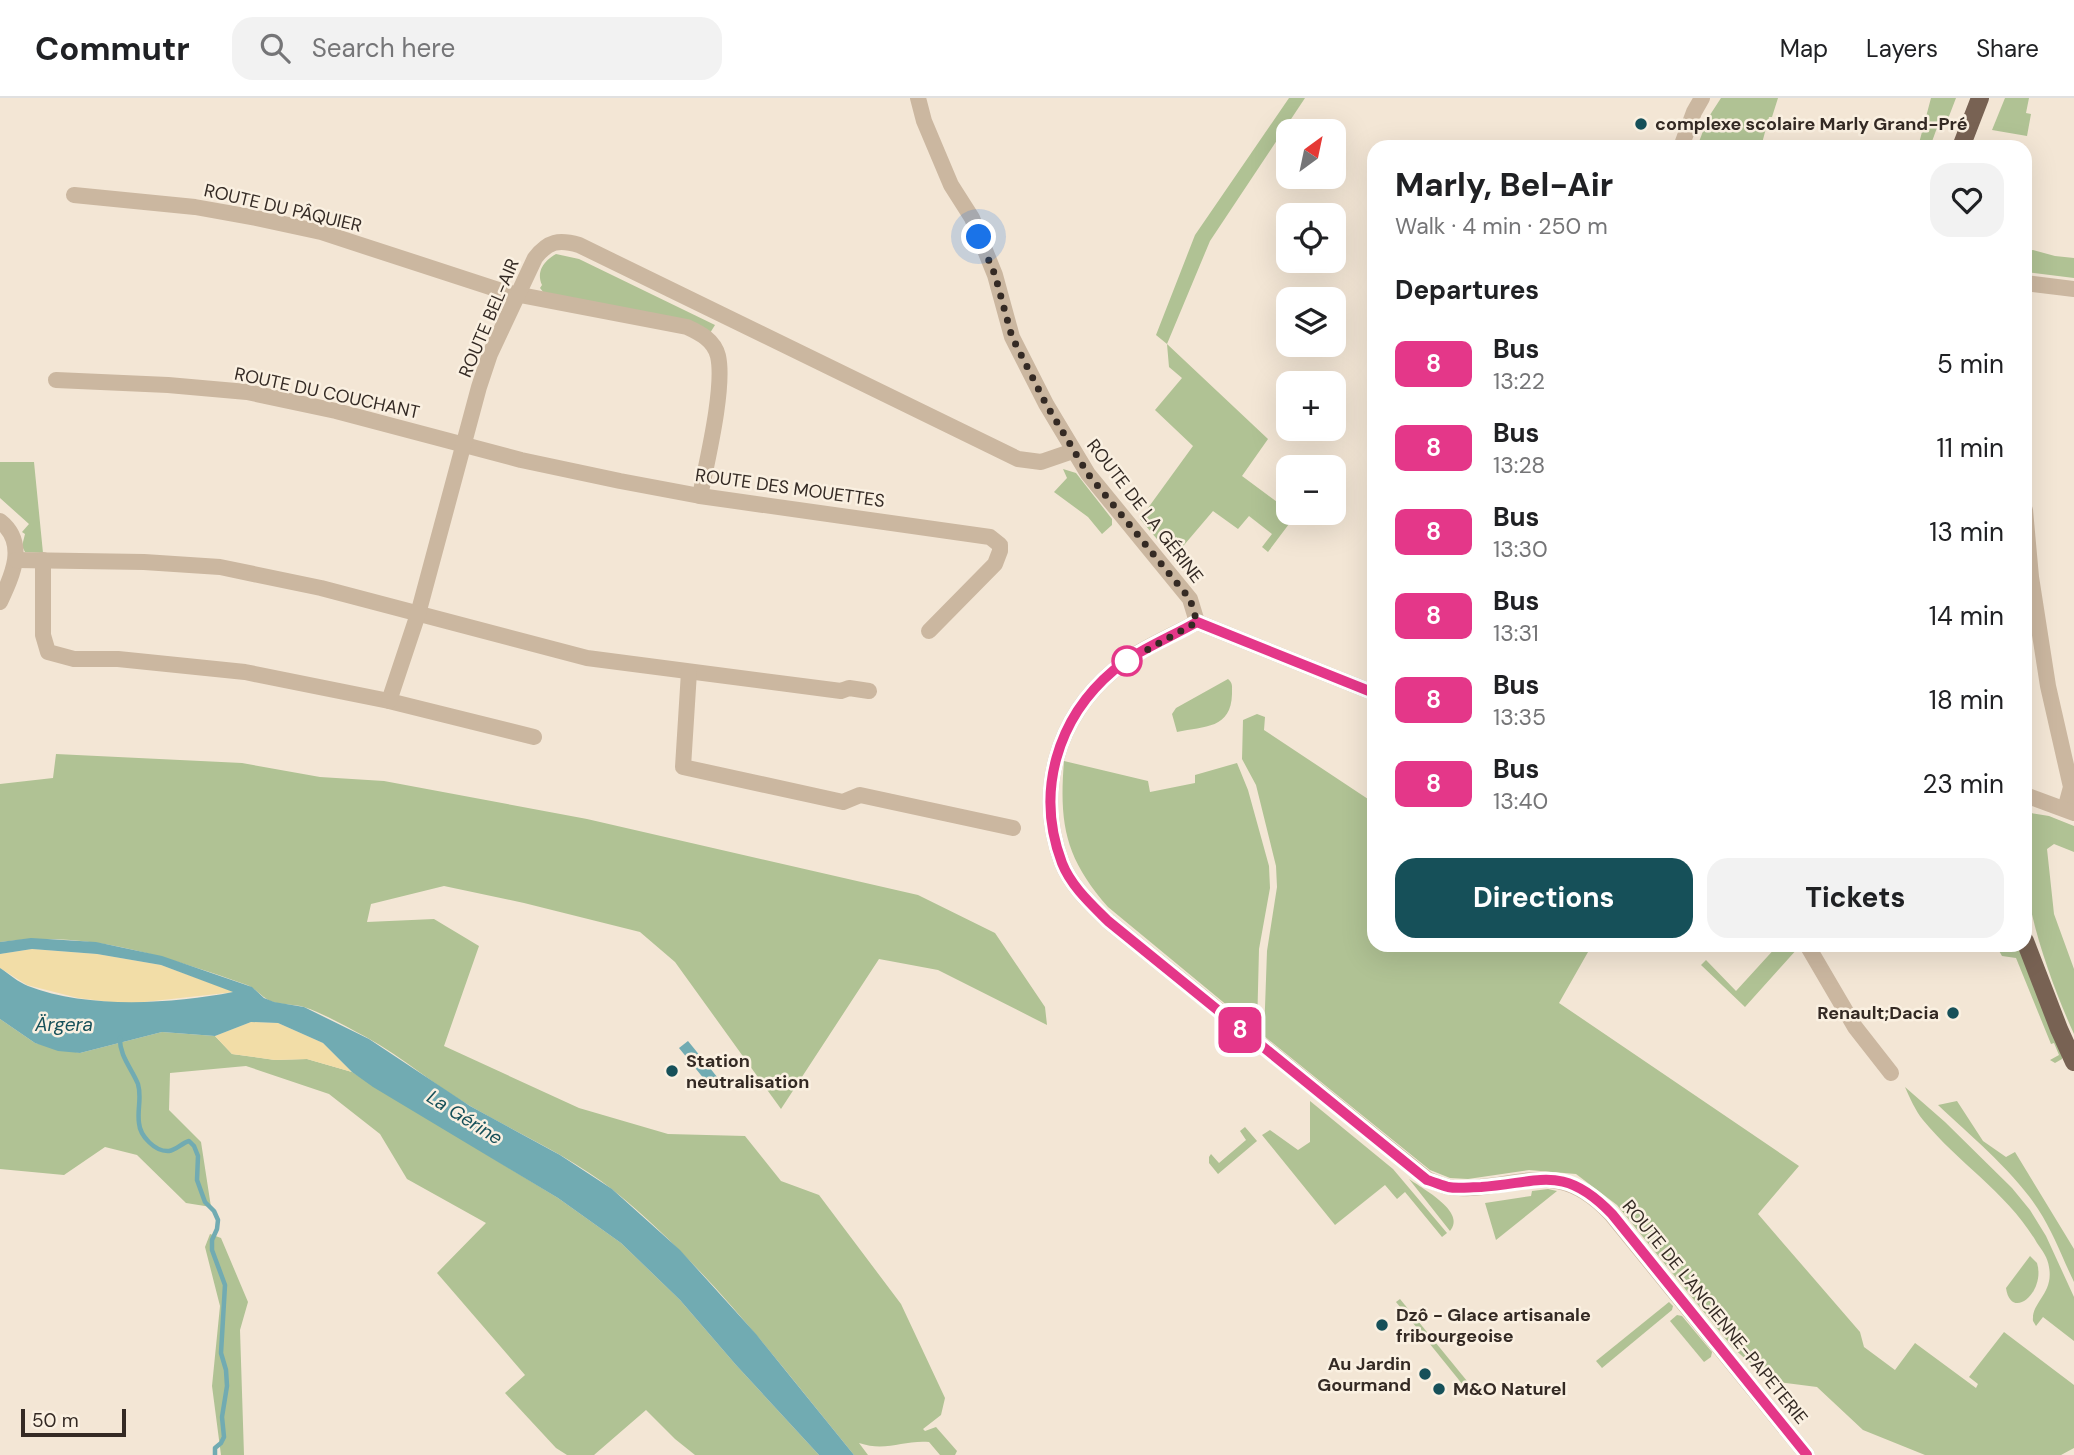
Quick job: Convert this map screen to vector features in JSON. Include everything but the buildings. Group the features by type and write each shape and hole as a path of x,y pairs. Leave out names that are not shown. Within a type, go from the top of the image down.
{"main road":[{"path":"1964,140 1980,98"},
{"path":"2029,952 2074,1062"}],"street":[{"name":"ROUTE DE LA GÉRINE","path":"918,98 924,121 951,185 972,218 995,275 1012,337 1073,451 1088,474 1190,599 1197,622"},
{"path":"1684,140 1702,98"},
{"name":"ROUTE DU PÂQUIER","path":"74,195 195,207 282,223 321,232 446,274 518,294 687,327 708,340 718,356 715,414 700,496"},
{"name":"ROUTE BEL-AIR","path":"388,701 418,614 463,445 491,354 535,258 543,247 566,242 579,245 1018,459 1041,462 1073,451"},
{"path":"2032,287 2074,289"},
{"name":"ROUTE DU COUCHANT","path":"56,380 247,392 336,411 463,445"},
{"name":"ROUTE DES MOUETTES","path":"463,445 620,481 700,496 990,537 1000,545 995,564 929,631"},
{"path":"0,521 13,536 16,546 12,577 0,602"},
{"path":"16,560 144,562 220,567 321,588 587,658 841,691 849,688 869,691"},
{"path":"43,560 43,635 48,652 74,659 131,660 245,672 388,701 534,737"},
{"path":"2032,583 2048,685 2071,787 2070,811 2032,797"},
{"path":"1197,622 1367,690"},
{"name":"ROUTE DE L'ANCIENNE-PAPETERIE","path":"1197,622 1115,669 1086,697 1066,727 1055,756 1050,801 1054,835 1063,864 1080,893 1108,921 1427,1180 1448,1187 1464,1188 1550,1179 1567,1183 1595,1198 1612,1214 1807,1455"},
{"path":"689,672 683,767 843,802 860,795 1013,828"},
{"path":"1811,952 1855,1027 1891,1073"}],"green space":[{"path":"1289,98 1305,98 1291,119 1276,119 1276,142 1210,241 1167,344 1156,335 1195,235"},
{"path":"1721,98 1778,98 1763,140 1700,140 1708,118"},
{"path":"1931,98 1956,98 1946,124 1938,125 1933,140 1920,140"},
{"path":"2005,98 2029,98 2026,113 2031,114 2027,136 1992,130"},
{"path":"2032,250 2074,258 2074,278 2032,273"},
{"path":"556,254 579,259 715,325 710,333 544,293 540,288 541,271 545,263"},
{"path":"1167,344 1268,439 1242,476 1276,501 1276,525 1288,525 1268,552 1262,547 1272,534 1249,516 1238,529 1213,511 1173,558 1140,519 1193,446 1155,410 1182,378 1169,367"},
{"path":"0,462 34,462 43,553 25,552 22,546 25,534 22,532 29,524 0,498"},
{"path":"1063,469 1076,473 1112,519 1112,525 1102,534 1088,517 1054,492 1067,478"},
{"path":"1228,679 1231,682 1232,694 1227,714 1222,720 1206,727 1177,732 1172,714 1176,708"},
{"path":"1257,714 1265,717 1264,730 1367,798 1367,952 1588,952 1559,1003 1799,1166 1758,1214 1860,1332 1864,1347 1895,1370 1915,1343 1976,1388 1978,1384 1969,1377 2004,1332 2074,1385 2074,1448 2061,1455 1925,1455 1863,1430 1817,1387 1771,1381 1733,1348 1617,1205 1576,1174 1529,1170 1468,1179 1450,1178 1430,1170 1264,1036 1267,951 1277,887 1276,866 1256,785 1242,759 1243,720"},
{"path":"56,754 242,763 320,777 384,781 587,819 918,895 995,933 1045,1007 1047,1025 938,970 879,959 781,1109 675,962 640,932 444,886 371,904 367,922 434,919 479,946 444,1046 579,1108 668,1134 745,1136 781,1181 819,1195 901,1304 945,1398 941,1415 923,1429 925,1431 936,1427 957,1451 955,1455 940,1455 929,1442 920,1442 886,1446 859,1443 868,1455 854,1455 740,1316 647,1219 597,1178 458,1099 366,1037 312,1010 273,1002 247,985 156,955 64,940 0,942 0,784 53,778"},
{"path":"1064,761 1148,781 1150,792 1195,783 1195,775 1237,763 1248,790 1269,866 1270,888 1259,949 1257,1030 1108,907 1094,889 1074,856 1064,822"},
{"path":"2032,813 2049,816 2074,826 2074,852 2054,844 2047,849 2054,914 2074,969 2074,1034 2050,976 2032,916"},
{"path":"1772,952 1794,952 1745,1007 1701,965 1706,960 1736,991"},
{"path":"2000,952 2020,952 2062,1056 2062,1059 2055,1063 2050,1060 2059,1055 2054,1043 2051,1044 2016,958 2002,956"},
{"path":"0,1019 35,1043 80,1053 162,1032 215,1036 232,1054 275,1060 307,1059 352,1072 558,1198 621,1243 680,1300 819,1455 695,1455 646,1410 594,1455 567,1455 556,1448 505,1393 525,1375 437,1273 486,1223 407,1179 380,1134 329,1094 246,1066 170,1073 169,1110 201,1142 211,1207 186,1203 137,1155 105,1147 64,1175 0,1169"},
{"path":"1905,1087 1945,1122 2012,1188 2030,1210 2046,1236 2074,1297 2074,1341 2043,1317 2036,1326 2033,1321 2035,1308 2046,1291 2050,1276 2041,1248 2012,1209 1923,1120"},
{"path":"1310,1101 1393,1169 1447,1233 1442,1237 1405,1192 1397,1199 1385,1185 1335,1225 1262,1135 1270,1130 1298,1150 1310,1142"},
{"path":"1957,1101 1983,1141 2006,1157 2015,1152 2074,1249 2074,1282 2048,1227 2028,1195 1991,1155 1938,1105"},
{"path":"1245,1127 1257,1141 1218,1174 1209,1163 1209,1157 1211,1154 1219,1163 1246,1140 1240,1131"},
{"path":"1409,1179 1448,1209 1454,1224 1450,1231"},
{"path":"1532,1191 1557,1191 1496,1240 1485,1203 1531,1196"},
{"path":"210,1234 221,1238 248,1302 240,1330 244,1455 221,1455 212,1386 220,1306 205,1247"},
{"path":"2030,1256 2037,1263 2037,1284 2027,1299 2014,1303 2006,1288"},
{"path":"1400,1299 1467,1381 1463,1385 1396,1302"},
{"path":"1669,1302 1673,1306 1672,1310 1602,1368 1596,1361"},
{"path":"1677,1315 1682,1316 1712,1352 1711,1357 1704,1362 1670,1321"}],"sand":[{"path":"32,949 97,954 161,965 235,992 126,1004 78,998 27,985 0,968 0,954"},
{"path":"251,1022 278,1023 323,1043 352,1072 307,1059 275,1060 232,1054 215,1036"}],"water":[{"name":"Ärgera","path":"31,938 96,942 162,956 252,987 264,998 274,1002 304,1007 369,1039 470,1106 560,1155 612,1189 680,1250 756,1334 854,1455 819,1455 680,1300 621,1243 558,1198 373,1087 352,1072 323,1043 278,1023 251,1022 215,1036 162,1032 80,1053 58,1051 35,1043 0,1019 0,968 28,986 76,998 103,1001 157,1001 233,992 161,965 97,954 32,949 0,954 0,942"},
{"path":"688,1041 722,1083 713,1090 679,1048"}],"waterway":[{"path":"120,1038 124,1056 138,1084 142,1133 149,1142 164,1151 189,1141 194,1146 198,1156 197,1180 205,1202 218,1220 212,1250 225,1285 221,1353 227,1386 222,1417 224,1437 215,1448 215,1455"}],"bus line":[{"name":"8","path":"1367,690 1197,622 1127,661 1086,697 1066,727 1055,756 1050,801 1054,835 1063,864 1080,893 1108,921 1427,1180 1448,1187 1464,1188 1538,1178 1550,1179 1567,1183 1595,1198 1612,1214 1639,1251 1807,1455"}],"place":[{"name":"complexe scolaire Marly Grand-Pré","path":"1641,124"},
{"name":"Renault;Dacia","path":"1953,1013"},
{"name":"Station neutralisation","path":"672,1071"},
{"name":"Dzô - Glace artisanale fribourgeoise","path":"1382,1325"},
{"name":"Au Jardin Gourmand","path":"1425,1374"},
{"name":"M&O Naturel","path":"1439,1389"}],"route":[{"path":"979,237 995,275 1012,337 1073,451 1088,474 1190,599 1197,622 1127,661"}],"water label":[{"name":"La Gérine","path":"465,1117"}]}
